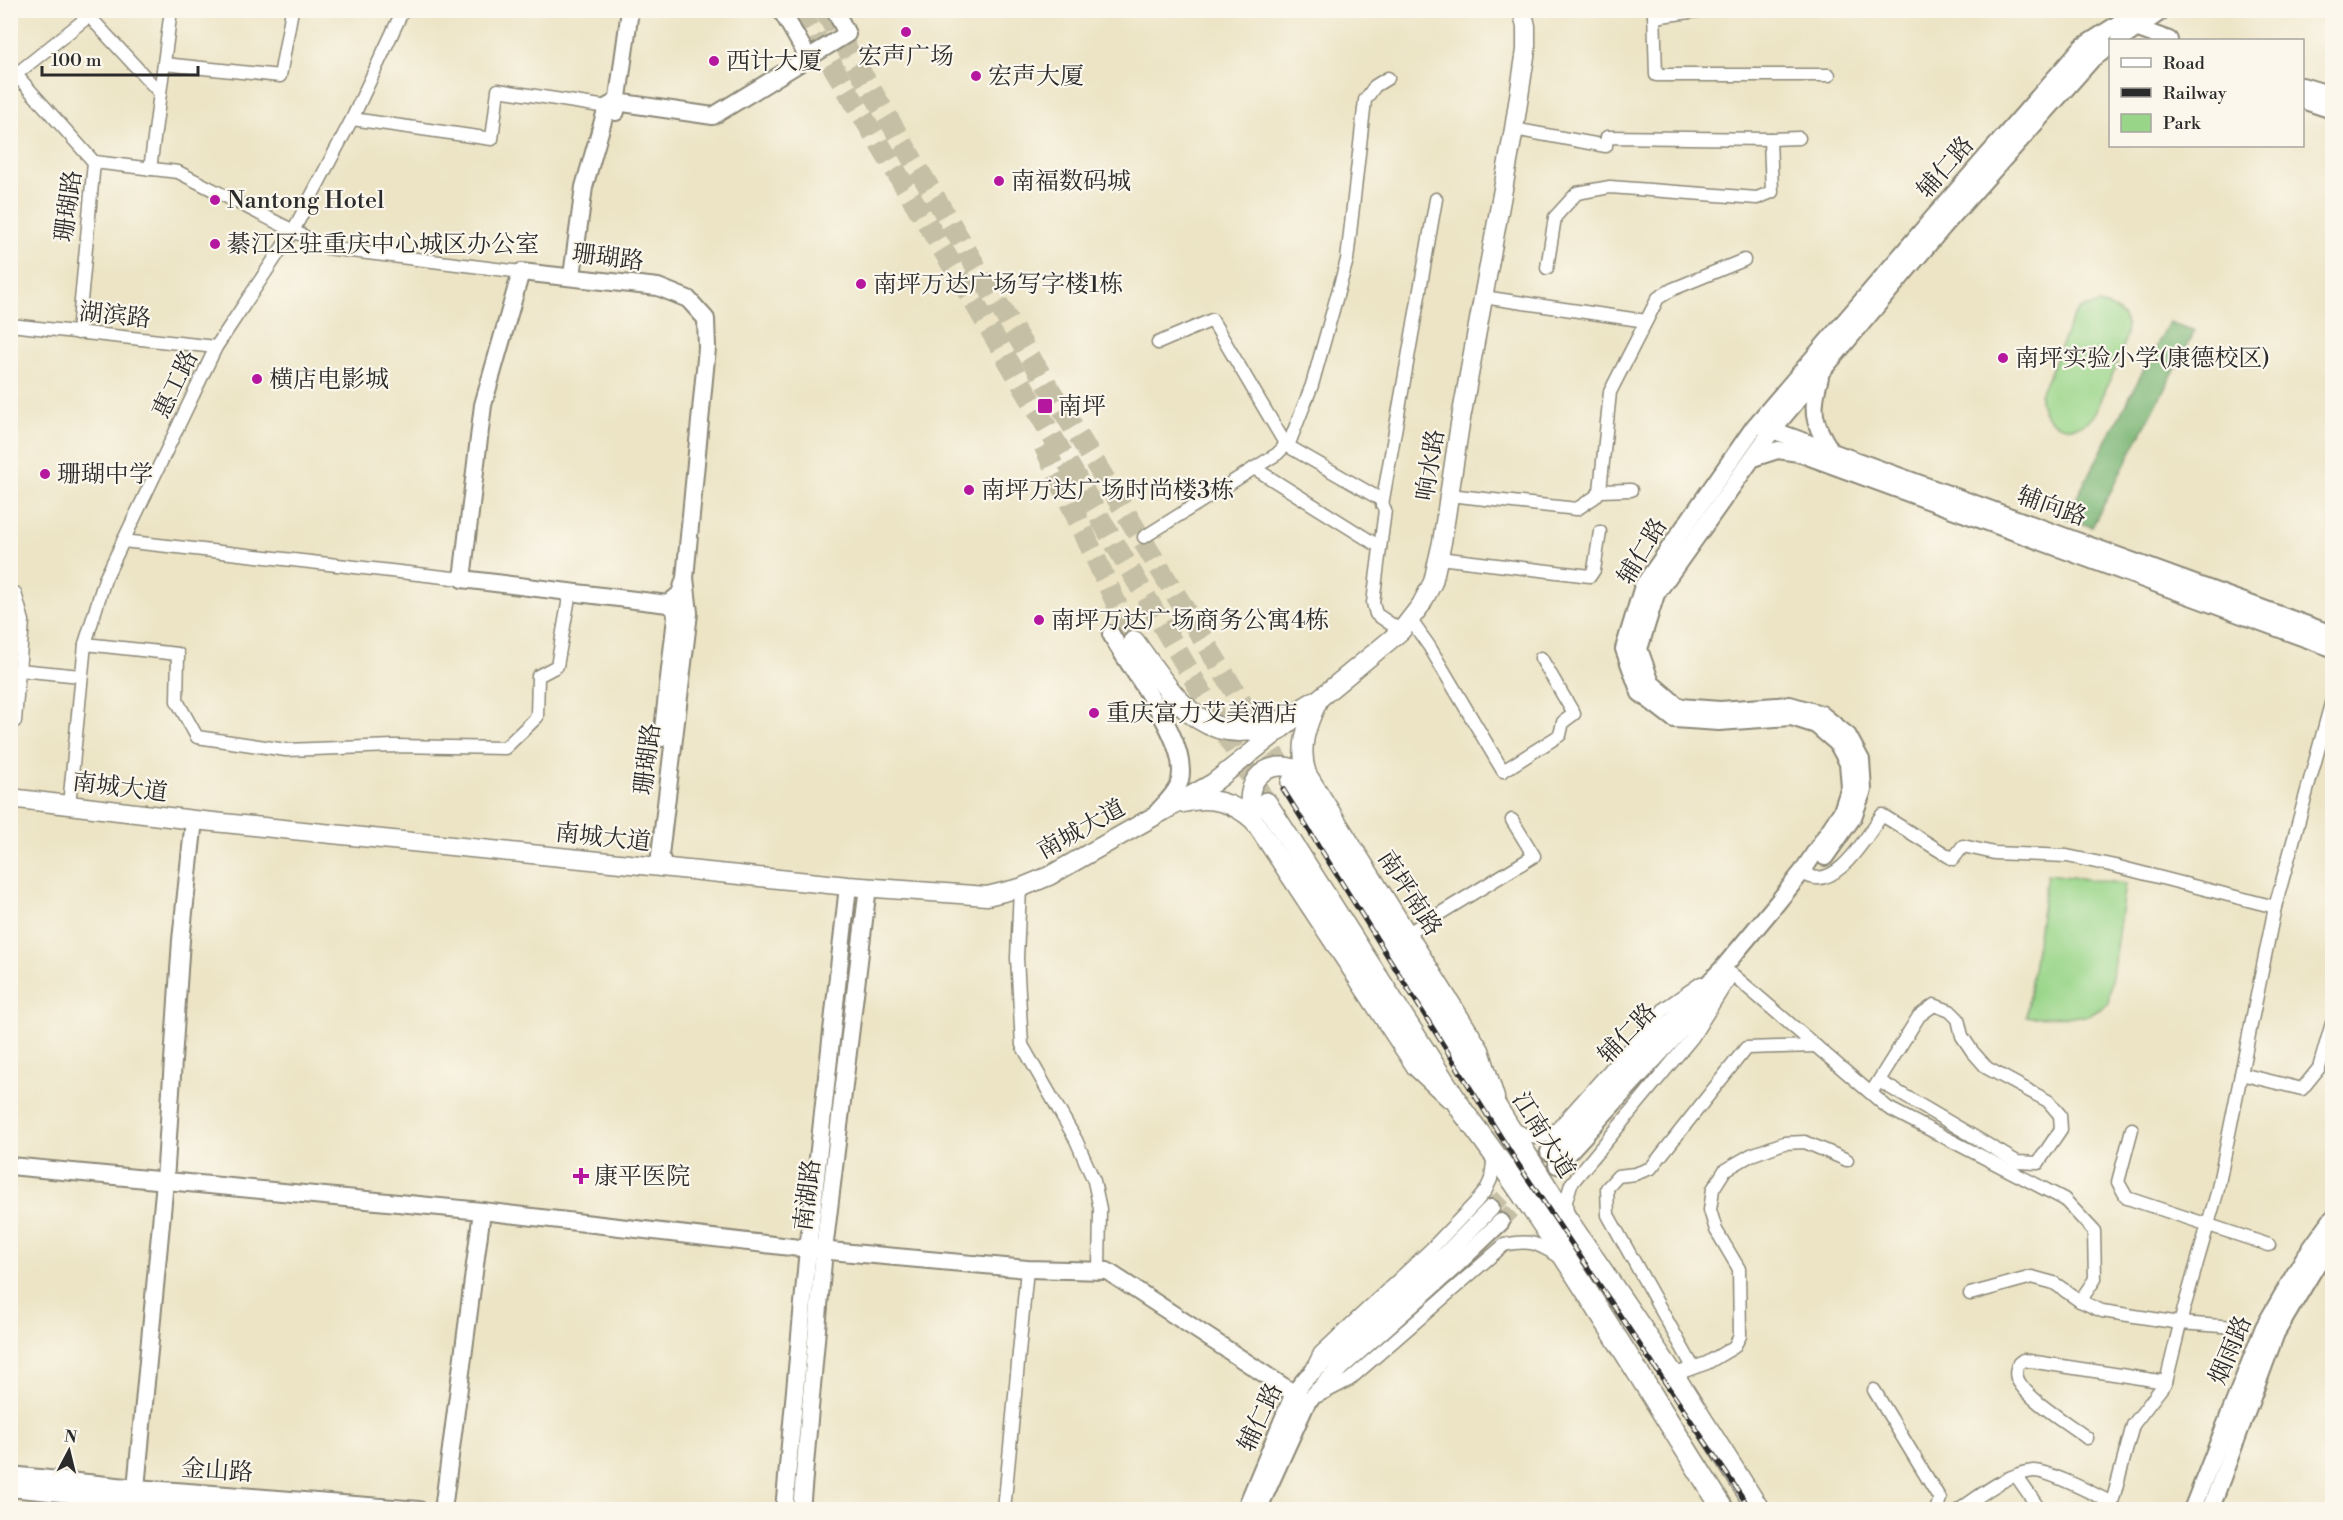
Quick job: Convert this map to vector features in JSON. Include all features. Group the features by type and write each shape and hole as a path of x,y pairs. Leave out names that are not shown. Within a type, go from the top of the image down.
{"highway":[{"path":"1134,642 1175,699 1194,717 1216,727 1236,731 1267,726 1317,701"},
{"name":"江南大道","path":"1299,778 1567,1220 1673,1375 1759,1509"},
{"name":"江南大道","path":"1266,802 1464,1113 1494,1153 1564,1259 1724,1509"}],"main road":[{"path":"577,277 584,187 613,107 630,10"},
{"path":"781,10 808,57"},
{"path":"613,107 713,116 847,34 835,10"},
{"name":"响水路","path":"1171,807 1213,783 1317,701 1406,625 1421,605 1433,582 1514,129 1526,50 1526,26 1522,10"},
{"path":"1526,50 1534,10"},
{"name":"辅仁路","path":"2129,33 2140,10"},
{"name":"辅仁路","path":"1806,875 1842,811 1850,787 1848,763 1837,743 1816,725 1791,717 1719,722 1674,719 1640,693 1624,649 1643,586 1754,427 2082,47 2129,33 2163,10"},
{"path":"2129,33 2163,39"},
{"name":"辅仁路","path":"1553,1159 1727,971 1853,817 1863,790 1861,760 1848,736 1821,714 1790,705 1720,710 1679,707 1651,683 1639,649 1656,594 1773,429 1943,227 2093,58 2109,48"},
{"path":"2304,87 2332,96"},
{"path":"2304,101 2332,110"},
{"path":"521,272 483,405 462,579 668,604 675,609 676,618 649,855 638,865"},
{"name":"珊瑚路","path":"521,272 658,287 688,299 706,319 707,348 685,578 689,613 660,855 665,868"},
{"path":"1821,373 1814,410 1818,429 1830,449"},
{"name":"辅向路","path":"1754,427 1773,429 1830,449 2332,634"},
{"name":"辅向路","path":"1753,458 1778,450 1799,453 2332,648"},
{"path":"668,604 680,594 685,578"},
{"path":"1111,634 1167,727 1182,762 1177,787 1154,816"},
{"name":"南坪南路","path":"1317,701 1303,742 1303,762 1299,778 1408,933 1480,1050 1504,1118"},
{"path":"1299,778 1296,767 1273,767 1264,771 1254,782 1249,794 1248,806 1254,821 1416,1067 1464,1113"},
{"name":"南城大道","path":"10,798 194,820 665,868 848,886 987,896 1020,888 1048,876 1171,807"},
{"path":"1171,807 1192,800 1224,802 1242,810 1254,821"},
{"path":"136,1488 165,1181 181,940 194,820"},
{"path":"783,1509 816,1249 848,886"},
{"name":"南湖路","path":"801,1509 816,1249 868,887"},
{"path":"10,1166 482,1211 816,1249 1027,1269 1107,1271 1300,1398"},
{"name":"辅仁路","path":"1258,1509 1307,1377 1446,1254 1491,1208"},
{"path":"443,1509 482,1211"},
{"name":"烟雨路","path":"2192,1509 2264,1327 2304,1258 2332,1219"},
{"name":"辅仁路","path":"1245,1509 1300,1398 1342,1366 1501,1222"},
{"name":"烟雨路","path":"2210,1509 2276,1333 2316,1266 2332,1244"},
{"name":"金山路","path":"10,1475 136,1488 419,1509"},
{"name":"金山路","path":"10,1488 135,1502 234,1509"}],"street":[{"path":"150,169 171,10"},
{"path":"164,64 280,76 292,10"},
{"name":"惠工路","path":"69,805 85,644 105,579 216,347 293,231 352,118 403,10"},
{"path":"1704,10 1654,14 1656,75 1829,75"},
{"path":"94,162 12,74 89,16 160,93"},
{"path":"1144,537 1277,454 1290,441 1312,385 1347,260 1365,100 1375,86 1388,78"},
{"path":"352,118 492,139 498,90 613,107"},
{"path":"1514,129 1606,146 1607,137 1770,140 1799,138"},
{"path":"1547,268 1555,217 1577,194 1610,187 1757,198 1772,192 1770,140"},
{"name":"珊瑚路","path":"78,333 94,162 178,172 327,248 521,272"},
{"path":"1382,505 1436,199"},
{"path":"1449,495 1577,509 1595,497 1600,491 1610,392 1658,298 1673,289 1743,260"},
{"path":"1483,297 1646,321"},
{"path":"1158,344 1212,320 1286,445 1380,499 1385,510 1373,603 1376,614 1406,625 1429,646 1503,771 1560,735 1563,722 1574,714 1541,658"},
{"name":"湖滨路","path":"10,325 216,347"},
{"path":"1254,468 1380,547"},
{"path":"1600,491 1631,490"},
{"path":"1439,558 1590,576 1594,570 1600,532"},
{"path":"123,541 462,579"},
{"path":"85,644 178,654 177,701 197,737 286,750 394,746 505,748 537,717 538,676 557,666 570,592"},
{"path":"10,594 15,593 23,621 15,721 10,721"},
{"path":"19,670 81,676"},
{"path":"1959,1509 2004,1480 2035,1471 2056,1478 2111,1506 2133,1425 2166,1382 2180,1323 2217,1193 2275,907 2332,700"},
{"path":"1806,875 1824,879 1839,870 1882,815 1953,859 1963,846 1994,853 2067,856 2275,907"},
{"path":"1408,933 1534,856 1512,820"},
{"path":"1020,888 1017,958 1022,1045 1076,1140 1094,1181 1100,1209 1099,1271"},
{"path":"1504,1118 1529,1137 1546,1137 1556,1130 1665,1008 1727,971"},
{"path":"1727,971 1888,1108 2064,1199 2094,1231 2095,1279 2080,1301"},
{"path":"1567,1220 1566,1201 1571,1184 1692,1038 1727,971"},
{"path":"1871,1093 1879,1080 1919,1016 1934,1005 1950,1011 1958,1019 1962,1036 1972,1052 1987,1068 2049,1101 2060,1115 2061,1129 2038,1163 2017,1162 1879,1080"},
{"path":"2241,1074 2302,1089 2319,1068 2332,1023"},
{"path":"1694,1367 1608,1215 1607,1188 1618,1176 1635,1174 1651,1168 1746,1048 1816,1046"},
{"path":"2132,1129 2118,1182 2127,1198 2269,1245"},
{"path":"1673,1375 1707,1363 1734,1347 1740,1336 1739,1269 1716,1230 1710,1210 1713,1189 1725,1170 1751,1155 1784,1143 1805,1142 1847,1160"},
{"path":"1307,1377 1320,1353 1431,1249 1477,1201 1491,1179 1494,1153"},
{"path":"1300,1398 1349,1380 1504,1245 1522,1240 1537,1243 1564,1259"},
{"path":"1004,1509 1027,1269"},
{"path":"1970,1294 2032,1277 2054,1283 2080,1301 2102,1311 2180,1323 2235,1327"},
{"path":"2087,1438 2037,1401 2019,1382 2017,1376 2019,1363 2023,1360 2166,1382"},
{"path":"1874,1390 1940,1499 1936,1509"},
{"path":"2017,1477 2040,1509"}],"green space":[{"path":"2099,304 2112,308 2121,314 2125,321 2125,340 2122,350 2095,415 2080,425 2062,426 2053,422 2045,414 2040,394 2073,317 2080,309"},
{"path":"2169,322 2195,331 2092,527 2066,518"},
{"path":"2047,874 2125,884 2108,1004 2089,1016 2026,1017"}],"tunnel":[{"path":"799,10 964,285 1266,803"},
{"path":"824,10 1010,324 1291,783"},
{"path":"1044,446 1134,642"},
{"path":"1491,1208 1549,1152"},
{"path":"1501,1222 1557,1165"}],"railway":[{"path":"1283,789 1516,1161 1751,1510"}],"place":[{"name":"宏声广场","path":"906,32"},
{"name":"西计大厦","path":"714,61"},
{"name":"宏声大厦","path":"976,76"},
{"name":"南福数码城","path":"999,181"},
{"name":"Nantong Hotel","path":"215,200"},
{"name":"綦江区驻重庆中心城区办公室","path":"215,244"},
{"name":"南坪万达广场写字楼1栋","path":"861,284"},
{"name":"南坪实验小学(康德校区)","path":"2003,358"},
{"name":"横店电影城","path":"257,379"},
{"name":"南坪","path":"1045,406"},
{"name":"珊瑚中学","path":"45,474"},
{"name":"南坪万达广场时尚楼3栋","path":"969,490"},
{"name":"南坪万达广场商务公寓4栋","path":"1039,620"},
{"name":"重庆富力艾美酒店","path":"1094,713"},
{"name":"康平医院","path":"581,1176"}]}
